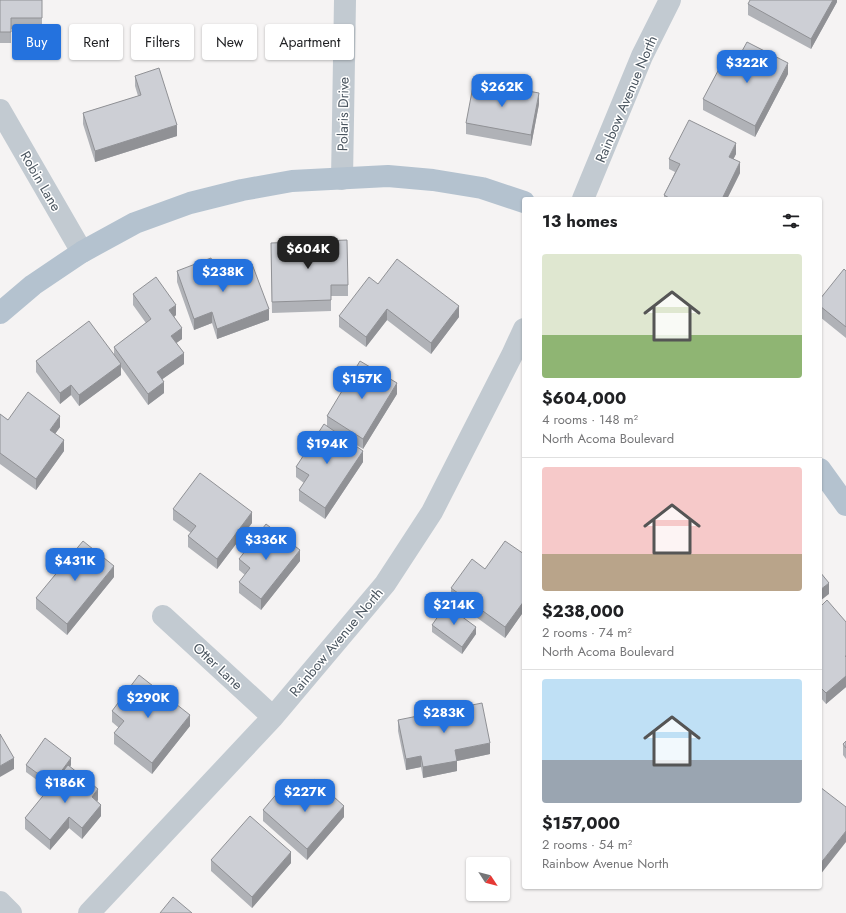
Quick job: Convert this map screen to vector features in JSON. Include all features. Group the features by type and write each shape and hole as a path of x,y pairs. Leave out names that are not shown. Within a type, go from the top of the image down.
{"main road":[{"path":"0,313 34,285 82,252 135,223 190,203 242,190 292,181 388,176 433,180 482,188 522,201"},
{"path":"822,472 846,505"}],"street":[{"name":"Polaris Drive","path":"342,179 345,0"},
{"name":"Rainbow Avenue North","path":"584,197 642,56 670,0"},
{"name":"Robin Lane","path":"0,110 82,252"},
{"name":"Rainbow Avenue North","path":"90,913 273,717 385,584 432,512 522,333"},
{"name":"Otter Lane","path":"163,616 273,717"},
{"path":"0,902 11,913"}],"building":[{"path":"0,0 42,0 42,18 11,18 11,32 0,32"},
{"path":"750,0 833,0 811,39 748,4"},
{"path":"747,42 788,63 755,126 703,99 720,67 730,73"},
{"path":"159,68 177,125 95,151 83,113 141,95 135,76"},
{"path":"474,81 539,93 531,135 466,123"},
{"path":"689,120 736,143 729,157 740,162 723,197 668,197 664,195 680,164 669,159"},
{"path":"347,240 348,285 331,285 331,300 272,302 271,243"},
{"path":"211,258 218,277 252,264 269,309 217,329 212,312 194,319 177,271"},
{"path":"397,259 459,306 431,343 387,309 366,337 339,316 369,277 378,284"},
{"path":"844,269 846,271 846,327 822,308 822,296"},
{"path":"156,277 176,305 169,310 182,328 171,336 184,353 157,372 164,382 148,394 114,347 151,319 133,294"},
{"path":"89,321 121,364 79,395 71,385 60,393 36,361"},
{"path":"360,361 397,383 363,439 327,416"},
{"path":"28,392 60,416 50,430 64,440 36,479 0,453 0,414 8,420"},
{"path":"324,424 363,451 325,508 299,490 309,475 296,467"},
{"path":"200,473 252,512 217,559 188,536 196,526 173,509"},
{"path":"266,524 300,550 261,599 239,582 250,568 239,559"},
{"path":"83,541 114,566 67,624 36,598"},
{"path":"505,541 522,553 522,604 505,627 451,588 472,559 485,569"},
{"path":"822,574 829,583 822,588"},
{"path":"827,600 846,622 846,676 826,693 822,689 822,605"},
{"path":"446,605 476,627 462,647 432,625"},
{"path":"139,675 190,715 152,763 114,733 124,721 112,711"},
{"path":"482,703 490,743 455,750 457,761 423,767 421,756 406,759 398,720"},
{"path":"0,734 14,758 0,766"},
{"path":"45,738 71,758 52,784 26,765"},
{"path":"846,741 846,748 843,744"},
{"path":"68,765 98,789 92,797 101,805 82,828 69,817 50,840 25,818"},
{"path":"314,779 344,806 307,849 263,810 279,791 293,803"},
{"path":"822,789 846,807 846,831 822,861"},
{"path":"250,816 291,852 252,897 211,860"},
{"path":"173,897 192,913 160,913"}]}
